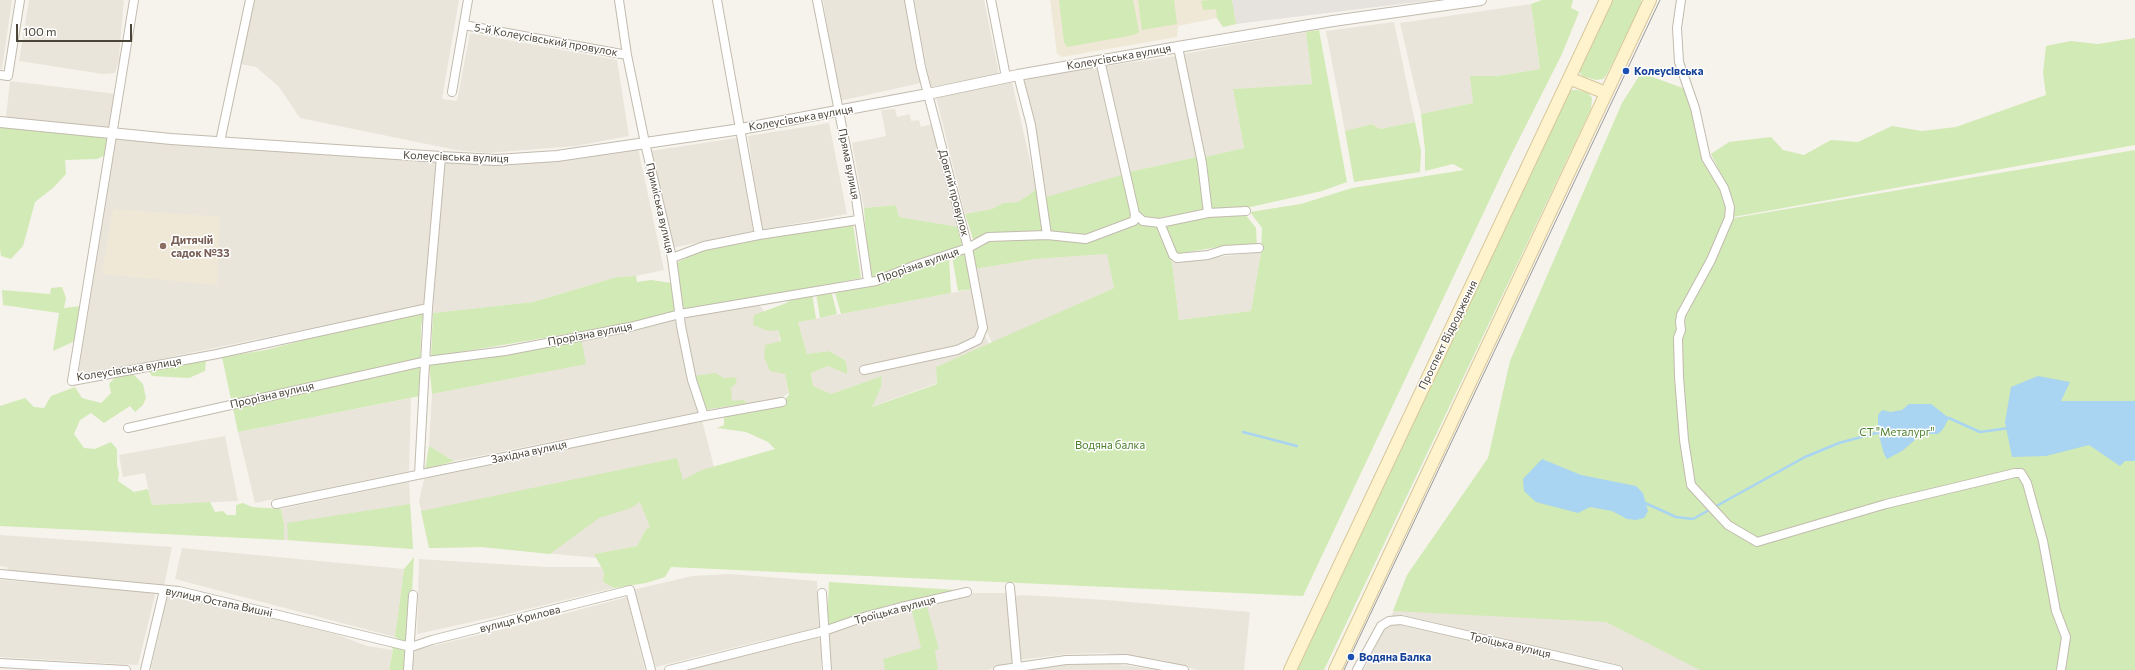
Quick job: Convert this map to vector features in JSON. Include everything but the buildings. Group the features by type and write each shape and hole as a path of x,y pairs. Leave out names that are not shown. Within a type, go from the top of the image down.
{"main road":[{"name":"Проспект Відродження","path":"1290,670 1571,79 1606,0"},
{"path":"1335,670 1650,0"},
{"path":"1571,79 1606,93"}],"street":[{"path":"4,75 20,0"},
{"path":"114,133 134,0"},
{"path":"220,142 250,0"},
{"path":"452,92 468,0"},
{"name":"Приміська вулиця","path":"619,0 627,55 645,143 672,258 692,380 704,416"},
{"path":"717,0 759,235"},
{"name":"Пряма вулиця","path":"817,0 856,198 868,281"},
{"name":"Довгий провулок","path":"864,370 957,350 978,340 983,328 968,248 921,67 909,0"},
{"path":"991,0 1006,77"},
{"name":"Колеусівська вулиця","path":"0,122 220,142 441,157 496,160 557,156 741,129 1100,60 1333,21 1482,0"},
{"path":"1681,0 1677,28 1679,62 1695,108 1706,158 1724,188 1730,207 1729,218 1711,260 1681,315 1680,322 1681,330 1678,338 1679,377 1684,440 1691,485 1728,525 1757,542 1886,504 2021,473 2027,483 2043,541 2056,611 2066,637 2061,670"},
{"name":"5-й Колеусівський провулок","path":"464,25 627,55"},
{"path":"1178,47 1202,163 1208,213"},
{"path":"1100,60 1135,214 1143,221 1160,223 1208,213 1246,211"},
{"path":"1018,75 1030,125 1048,235"},
{"name":"Колеусівська вулиця","path":"114,133 72,381 217,354 428,308"},
{"path":"419,474 428,308 441,157"},
{"name":"Прорізна вулиця","path":"128,428 426,361 505,350 623,329 680,314 868,281 876,281 916,265 968,248 988,236 1048,235 1086,239 1134,221 1135,214"},
{"path":"672,258 704,246 759,235 858,220"},
{"path":"1160,223 1173,255 1177,258 1241,248 1259,248"},
{"name":"Західна вулиця","path":"276,504 704,416 782,402"},
{"name":"вулиця Остапа Вишні","path":"0,574 179,591 411,647"},
{"path":"1010,587 1017,666"},
{"path":"145,670 164,590"},
{"name":"вулиця Крилова","path":"411,647 432,640 630,590 651,670"},
{"name":"Троїцька вулиця","path":"668,670 824,631 867,616 967,592"},
{"path":"822,593 827,670"},
{"path":"408,670 411,647 413,595"},
{"name":"Троїцька вулиця","path":"1357,670 1381,626 1389,621 1401,620 1618,670"},
{"path":"998,670 1066,660 1126,659 1184,670"},
{"path":"0,663 126,670"}],"shaded area":[{"path":"0,0 12,0 2,69 0,69"},
{"path":"29,0 124,0 120,56 115,73 103,74 19,61"},
{"path":"252,0 459,0 442,99 457,101 470,33 617,60 629,136 576,146 488,153 456,150 300,118 279,87 256,67 240,64"},
{"path":"823,0 905,0 921,83 839,101"},
{"path":"914,0 984,0 999,74 930,87"},
{"path":"1050,0 1232,0 1236,24 1223,27 1217,18 1178,26 1177,37 1062,57 1057,54"},
{"path":"1232,0 1434,0 1236,24"},
{"path":"1531,4 1540,69 1497,76 1471,76 1473,103 1421,114 1400,23"},
{"path":"1394,22 1415,122 1380,129 1372,124 1345,131 1326,31"},
{"path":"1306,32 1312,84 1233,89 1244,148 1205,157 1183,54"},
{"path":"1177,56 1197,157 1129,172 1106,66"},
{"path":"1099,65 1106,108 1122,175 1085,189 1046,197 1023,81 1053,73"},
{"path":"10,81 117,94 111,128 6,117"},
{"path":"1012,82 1036,187 1034,191 1018,202 1003,203 992,209 965,214 936,97"},
{"path":"895,109 897,117 910,114 911,121 919,120 921,127 932,124 959,227 899,217 896,205 864,208 852,143 886,136 881,110"},
{"path":"829,123 847,214 761,230 748,136"},
{"path":"116,137 436,160 424,305 78,376"},
{"path":"737,138 753,231 672,248 650,151"},
{"path":"638,148 664,270 636,276 617,277 533,302 433,313 443,159"},
{"name":"Дитячій садок №33","path":"113,209 220,217 217,285 102,274"},
{"path":"1261,252 1251,311 1179,320 1172,262"},
{"path":"1107,254 1114,288 992,343 985,327 974,269 1036,259"},
{"path":"972,289 978,321 989,344 936,367 937,383 871,407 881,387 882,376 831,394 813,386 811,373 828,366 847,373 847,367 845,360 829,351 807,354 798,322"},
{"path":"758,303 778,329 788,393 779,400 704,410 694,376 683,315"},
{"path":"674,317 698,412 454,461 429,446 432,394 540,373 535,347"},
{"path":"411,398 409,471 255,503 238,432"},
{"path":"702,420 714,467 702,471 641,502 651,527 646,529 637,546 595,554 597,558 482,547 429,548 419,501 424,479"},
{"path":"225,436 238,501 152,505 145,473 123,477 119,455"},
{"path":"409,482 413,549 284,540 284,524 281,509"},
{"path":"0,535 172,547 164,586 9,572 7,567 0,566"},
{"path":"182,548 404,569 395,637 175,579"},
{"path":"419,559 547,567 602,567 604,572 603,582 614,588 417,634"},
{"path":"730,574 817,581 819,629 760,641 656,667 633,590 692,576"},
{"path":"0,580 156,591 138,665 0,657"},
{"path":"973,593 1009,593 1013,662 988,670 831,670 829,631 868,617"},
{"path":"168,594 209,602 338,635 367,646 393,650 389,670 153,670 151,668"},
{"path":"1024,595 1250,612 1244,670 1198,670 1161,660 1104,653 1068,654 1019,660 1014,596"},
{"path":"627,597 645,670 412,670 415,650 537,621"},
{"path":"1394,610 1607,621 1701,670 1364,670"},
{"path":"817,637 821,640 821,670 678,670"},
{"path":"1103,662 1157,670 1017,670 1077,663"}],"green space":[{"path":"1059,0 1133,0 1139,32 1134,35 1067,47 1064,42"},
{"path":"1138,0 1174,0 1177,24 1142,30"},
{"path":"1232,0 1236,24 1223,27 1217,18 1216,9 1203,10 1201,1"},
{"name":"Водяна балка","path":"1542,0 1573,0 1571,8 1579,12 1562,54 1507,163 1303,596 671,567 665,577 646,583 614,588 603,582 604,572 594,554 637,546 646,529 650,527 640,502 631,508 599,518 550,554 482,547 429,548 421,511 677,458 683,480 702,470 775,449 768,442 746,432 717,428 724,425 724,413 782,402 789,395 785,374 770,371 764,357 765,345 781,341 778,330 768,331 753,325 754,315 784,304 796,297 812,293 816,319 798,322 807,354 829,351 845,360 847,367 847,374 828,366 811,373 813,386 831,394 882,376 881,387 872,407 937,384 936,367 1114,288 1107,254 1036,259 974,269 971,249 989,239 1042,238 1087,242 1137,222 1158,226 1172,262 1179,320 1251,311 1261,252 1262,228 1250,212 1301,204 1352,188 1464,170 1453,164 1425,171 1425,150 1421,114 1473,103 1470,76 1497,76 1540,69 1531,4"},
{"path":"1611,0 1641,0 1641,5 1607,74 1603,79 1596,80 1582,76 1579,71"},
{"path":"1319,30 1347,182 1322,191 1246,208 1210,209 1205,157 1244,148 1233,89 1312,84 1306,32"},
{"path":"2135,38 2135,145 1733,217 1732,197 1711,154 1729,142 1771,137 1783,150 1804,155 1831,140 1858,142 1892,126 1922,131 1956,127 2046,95 2043,73 2046,46 2071,41 2098,44"},
{"name":"СТ \"Металург\"","path":"1641,73 1683,88 1692,110 1700,152 1720,187 1728,209 1728,219 2135,150 2135,670 1700,670 1606,622 1393,611 1407,575 1488,458 1510,361 1622,103"},
{"path":"1572,90 1588,93 1592,98 1591,109 1324,670 1294,670 1568,92"},
{"path":"1415,122 1421,151 1420,172 1354,182 1345,131 1372,124 1380,129"},
{"path":"0,125 111,135 106,155 97,159 65,160 66,174 53,188 35,202 23,246 11,259 1,256 0,249"},
{"path":"1197,157 1204,210 1153,219 1145,218 1137,212 1129,172"},
{"path":"1122,175 1132,219 1084,236 1051,232 1046,197"},
{"path":"1036,187 1045,233 974,242 965,214 992,209 1003,203 1018,202 1034,191"},
{"path":"896,205 899,217 959,227 965,246 877,278 869,279 864,208"},
{"path":"1245,214 1256,228 1257,246 1230,245 1176,254 1164,224 1204,216"},
{"path":"853,224 861,278 740,302 684,310 676,263 702,250 769,236"},
{"path":"967,253 972,289 958,291 952,256"},
{"path":"949,257 951,293 841,314 834,289"},
{"path":"636,276 637,282 651,280 672,283 679,310 627,324 431,357 433,313 533,302 617,277"},
{"path":"62,287 66,298 64,308 81,306 75,341 53,351 59,313 3,305 2,290 50,294 51,288"},
{"path":"831,290 837,314 820,318 816,293"},
{"path":"425,311 421,326 420,396 238,432 222,357 266,350"},
{"path":"581,338 586,364 432,394 429,362"},
{"path":"206,360 205,371 189,378 152,376 148,370"},
{"path":"120,372 133,374 143,384 146,398 143,405 135,412 130,406 104,423 91,413 80,420 74,434 84,448 95,449 111,442 117,449 117,465 119,473 118,481 134,492 148,489 152,505 210,502 215,512 223,511 227,515 236,515 236,505 243,503 252,507 281,509 284,524 284,540 0,526 0,406 25,398 34,407 44,408 51,396 75,387 82,398 101,403 111,393 109,384"},
{"path":"715,373 724,378 735,377 737,382 731,388 732,401 743,400 747,403 704,410 694,376"},
{"path":"429,446 454,461 425,470"},
{"path":"410,504 413,549 288,540 287,523"},
{"path":"414,557 409,644 395,637 404,569"},
{"path":"829,582 957,590 889,605 827,627"},
{"path":"926,604 939,649 935,650 938,670 885,670 883,659 921,648 911,607"},
{"path":"391,644 409,649 407,670 389,670 393,650"}],"water":[{"path":"2038,376 2070,382 2061,401 2135,401 2135,461 2125,461 2120,466 2089,445 2046,456 2012,457 2005,422 2011,387"},
{"path":"1909,404 1931,404 1949,418 1943,429 1938,434 1922,434 1902,451 1887,459 1884,454 1878,432 1878,415 1882,410 1891,412 1902,410"},
{"path":"1542,459 1581,475 1636,486 1643,493 1648,511 1644,518 1636,520 1627,519 1612,511 1590,507 1578,513 1536,502 1524,491 1523,479"}],"waterway":[{"path":"1946,418 1980,432 2009,428"},
{"path":"1243,432 1297,446"},
{"path":"1643,502 1676,517 1693,519 1805,457 1839,443 1880,432"}],"tram line":[{"path":"1344,670 1660,0"}],"place":[{"name":"Колеусівська","path":"1626,71"},
{"name":"Дитячій садок №33","path":"163,246"},
{"name":"Водяна Балка","path":"1351,657"}]}
